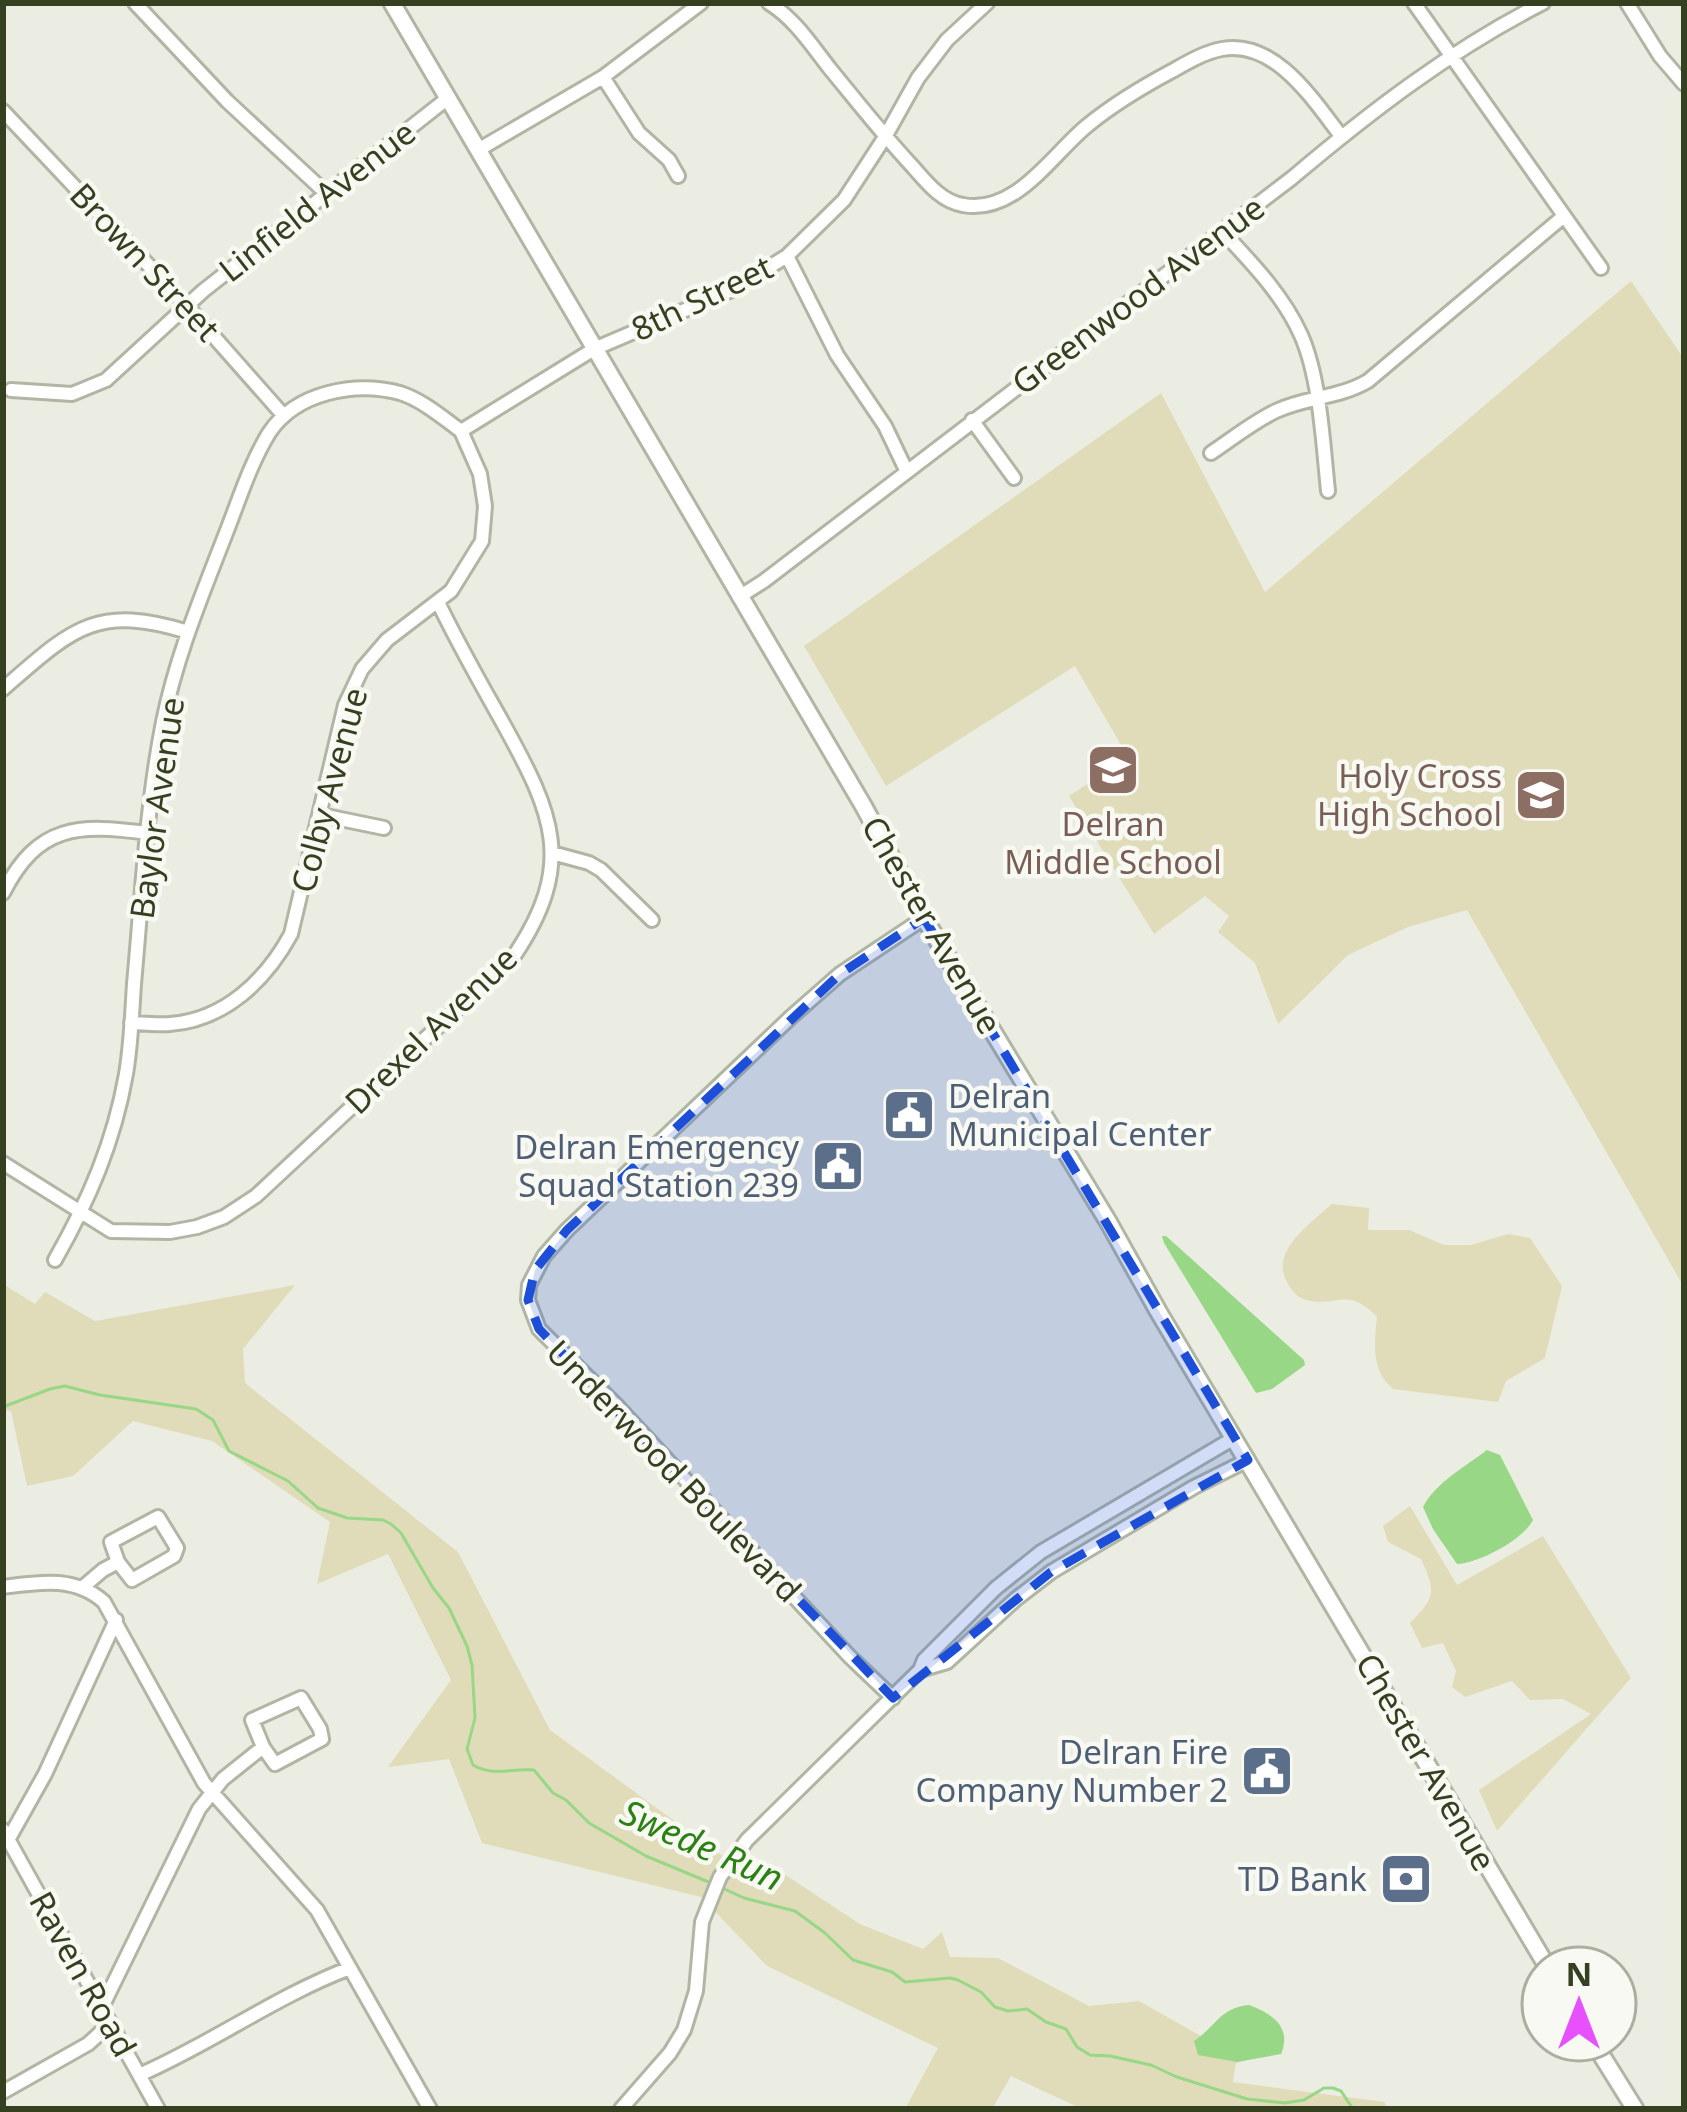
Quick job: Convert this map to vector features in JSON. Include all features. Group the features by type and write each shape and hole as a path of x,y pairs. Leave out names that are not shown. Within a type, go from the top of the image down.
{"street":[{"path":"135,3 227,101 326,193"},
{"name":"Chester Avenue","path":"392,3 864,807 924,918 1074,1163 1534,1944"},
{"path":"478,150 603,77 701,3"},
{"path":"769,3 795,24 885,137 936,192 956,205 994,204 1018,190 1084,128 1130,93 1221,49 1259,53 1280,66 1341,136"},
{"name":"8th Street","path":"461,430 594,349 734,290 787,256 844,200 918,78 947,40 987,3"},
{"path":"1414,3 1600,268"},
{"name":"Greenwood Avenue","path":"739,597 1341,136 1451,56 1543,3"},
{"path":"1627,3 1660,56 1684,83"},
{"path":"603,77 630,121 669,160 678,176"},
{"name":"Linfield Avenue","path":"11,390 72,394 106,380 186,305 448,98"},
{"name":"Brown Street","path":"3,111 284,416"},
{"path":"1211,453 1277,410 1347,393 1368,381 1564,216"},
{"path":"1222,230 1254,266 1302,337 1317,398 1328,491"},
{"path":"787,256 837,355 885,426 908,472"},
{"path":"284,416 315,397 370,388 403,394 461,430"},
{"name":"Baylor Avenue","path":"55,1260 103,1166 117,1120 127,1069 163,722 188,632 254,463 284,416"},
{"path":"972,420 1014,478"},
{"name":"Colby Avenue","path":"131,1023 170,1024 205,1018 256,984 277,960 291,934 345,705 362,668 387,640 451,591 482,541 485,506 480,474 461,430"},
{"name":"Drexel Avenue","path":"3,1163 111,1231 170,1232 224,1217 256,1196 514,956 542,909 552,854 548,818 536,784 438,602"},
{"path":"3,689 46,652 102,620 155,621 188,632"},
{"path":"320,815 384,828"},
{"path":"3,893 30,853 61,833 114,829 148,833"},
{"path":"552,854 601,870 652,920"},
{"name":"Underwood Boulevard","path":"893,1698 539,1330 528,1300 535,1270 567,1230 831,982 924,918"},
{"path":"621,2109 684,2030 695,1991 702,1922 720,1876 747,1840 893,1698 996,1588 1041,1552 1234,1438"},
{"path":"920,1670 947,1662 1051,1572 1248,1460"},
{"path":"158,1517 177,1548 173,1556 132,1580 118,1562 111,1542 158,1517"},
{"path":"83,1587 118,1562"},
{"path":"3,1587 69,1582 104,1602 211,1792 310,1900 430,2109"},
{"path":"5,1839 45,1774 116,1620"},
{"path":"301,1697 322,1739 275,1764 263,1747 252,1720 301,1697"},
{"path":"102,2007 190,1825 211,1792 263,1747"},
{"name":"Raven Road","path":"5,1839 158,2109"},
{"path":"139,2075 350,1968"},
{"path":"3,2092 88,2044 111,2024"},
{"path":"1607,2064 1635,2109"}],"highlighted area":[{"path":"924,918 1248,1460 1051,1572 893,1698 539,1329 528,1300 535,1270 567,1230 840,974"}],"shaded area":[{"path":"1631,281 1684,359 1684,1287 1467,910 1408,927 1348,955 1278,1024 1255,963 1218,932 1229,916 1205,896 1154,934 1069,796 1128,757 1075,666 886,786 804,646 1161,393 1265,592"},
{"path":"1332,1204 1369,1208 1368,1230 1409,1230 1444,1245 1471,1245 1508,1234 1530,1238 1562,1286 1545,1358 1506,1381 1498,1402 1393,1389 1377,1365 1377,1317 1350,1300 1302,1299 1286,1280 1283,1269 1288,1248"},
{"path":"1162,1236 1305,1365 1272,1389 1256,1393"},
{"path":"3,1284 35,1304 45,1292 95,1321 295,1285 243,1349 245,1383 458,1552 550,1730 721,1855 781,1872 860,1924 923,1949 942,1932 950,1957 998,1958 1089,2006 1139,2001 1201,2036 1239,2006 1283,2050 1236,2063 1233,2082 1384,2102 1389,2109 1082,2109 1011,2076 992,2109 905,2109 938,2048 767,1966 701,1897 482,1843 449,1759 388,1767 451,1680 388,1554 317,1584 330,1522 212,1441 133,1421 73,1476 27,1486 11,1411 3,1410"},
{"path":"1487,1450 1500,1455 1533,1520 1500,1549 1457,1564 1423,1507 1443,1482"},
{"path":"1410,1506 1457,1585 1543,1536 1631,1678 1497,1831 1479,1790 1591,1714 1563,1699 1530,1700 1512,1681 1465,1697 1452,1687 1456,1671 1443,1643 1422,1648 1410,1623 1431,1594 1426,1570 1421,1559 1388,1542 1383,1526"},
{"path":"1249,2005 1282,2029 1281,2054 1237,2062 1198,2055 1194,2041 1224,2014"}],"waterway":[{"name":"Swede Run","path":"3,1407 65,1386 196,1409 213,1420 229,1451 288,1481 318,1508 391,1524 449,1608 467,1646 475,1718 467,1749 473,1765 495,1771 534,1770 589,1823 646,1856 711,1883"},
{"name":"Swede Run","path":"720,1887 795,1911 853,1960 892,1972 905,1982 950,1978 981,1992 995,2007 1027,2009 1066,2029 1077,2047 1090,2055 1151,2065 1247,2099 1285,2103 1333,2088 1341,2091 1353,2109"}],"place":[{"name":"Delran Middle School","path":"1113,770"},
{"name":"Holy Cross High School","path":"1541,795"},
{"name":"Delran Municipal Center","path":"909,1115"},
{"name":"Delran Emergency Squad Station 239","path":"838,1166"},
{"name":"Delran Fire Company Number 2","path":"1267,1771"},
{"name":"TD Bank","path":"1406,1879"}]}
